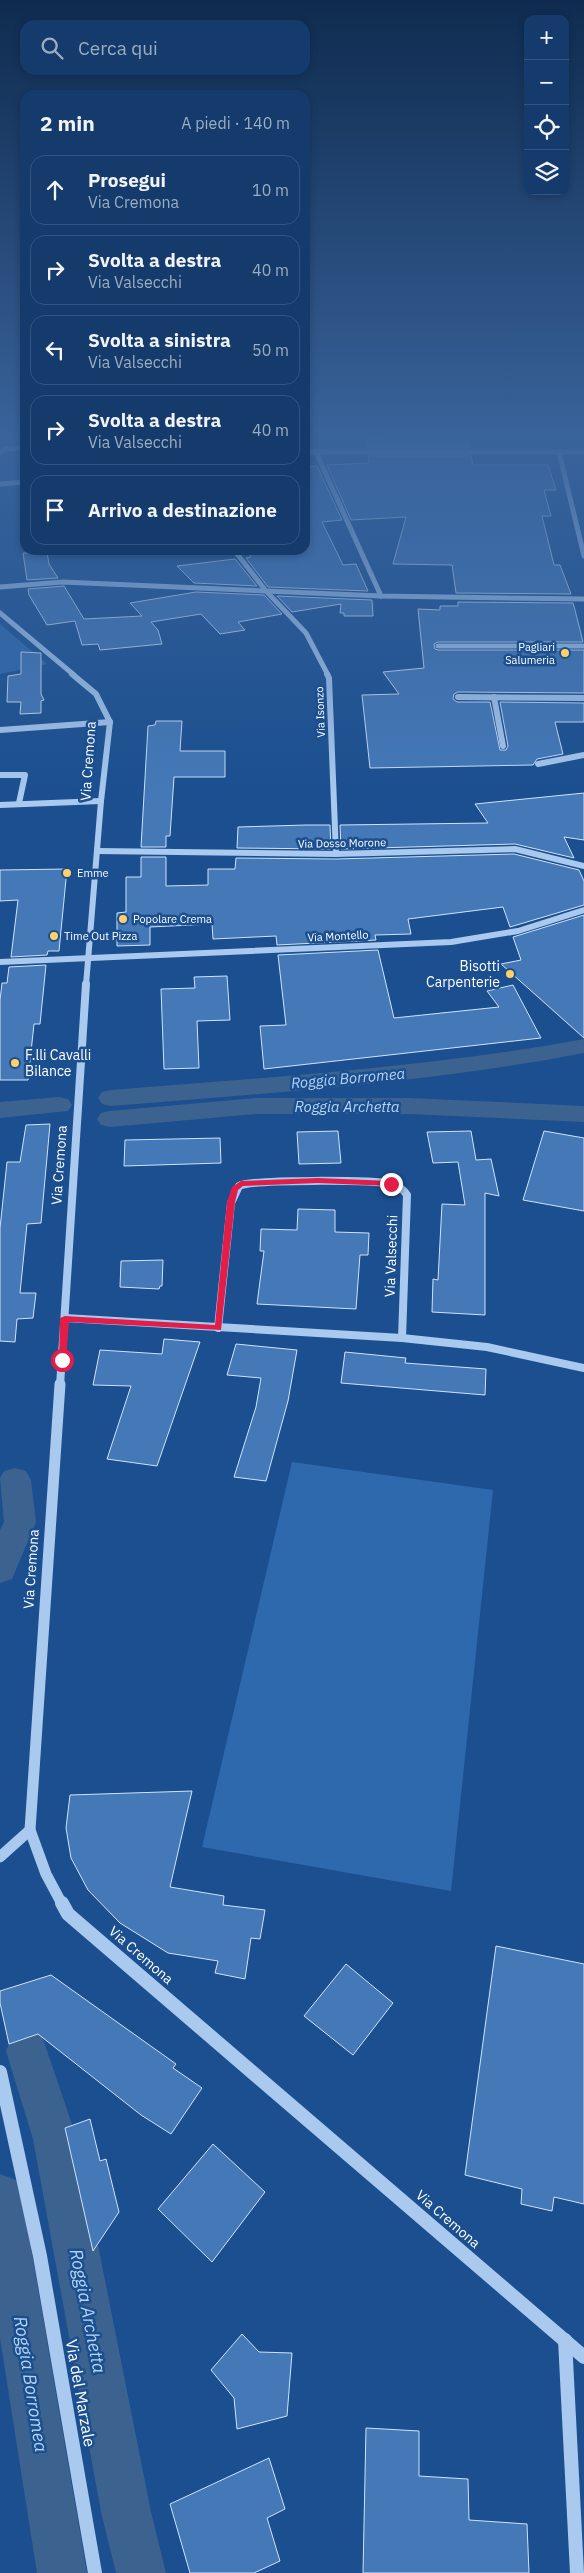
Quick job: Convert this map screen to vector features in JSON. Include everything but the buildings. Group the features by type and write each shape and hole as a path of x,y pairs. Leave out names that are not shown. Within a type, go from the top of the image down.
{"street":[{"name":"Via Isonzo","path":"238,555 266,591 306,633 328,678 336,854"},
{"path":"363,555 381,596"},
{"path":"0,587 63,582 381,596 584,599"},
{"name":"Via Cremona","path":"0,612 96,694 110,722 101,801 88,960 79,1125 30,1830 46,1874 68,1914 584,2357"},
{"path":"438,646 584,646"},
{"path":"458,697 584,698"},
{"path":"494,697 503,746"},
{"path":"0,730 110,722"},
{"path":"538,764 584,755"},
{"path":"0,775 24,775 20,804"},
{"path":"0,805 101,801"},
{"name":"Via Dosso Morone","path":"98,851 336,854 516,848 584,866"},
{"name":"Via Montello","path":"0,962 88,960 489,938 553,924 584,910"},
{"name":"Via Valsecchi","path":"218,1328 231,1202 235,1188 250,1182 318,1180 382,1183 403,1188 407,1195 402,1338"},
{"path":"65,1318 402,1338 487,1346 584,1368"},
{"path":"0,1857 30,1830"},
{"name":"Via del Marzale","path":"0,2072 40,2256 95,2573"},
{"path":"565,2340 577,2573"}],"shaded area":[{"path":"0,624 47,664 0,674"},
{"path":"292,1462 493,1490 451,1891 202,1847"}],"waterway":[{"name":"Roggia Borromea","path":"111,1098 408,1073 526,1057 584,1046"},
{"name":"Roggia Borromea","path":"0,1110 59,1105"},
{"name":"Roggia Archetta","path":"110,1119 257,1106 409,1106 584,1114"},
{"name":"Roggia Archetta","path":"0,1569 20,1522 15,1480"},
{"name":"Roggia Archetta","path":"27,2051 55,2139 126,2512 141,2573"},
{"name":"Roggia Borromea","path":"0,2196 62,2573"}],"place":[{"name":"Pagliari Salumeria","path":"565,653"},
{"name":"Emme","path":"67,873"},
{"name":"Popolare Crema","path":"123,919"},
{"name":"Time Out Pizza","path":"54,936"},
{"name":"Bisotti Carpenterie","path":"510,974"},
{"name":"F.lli Cavalli Bilance","path":"15,1063"}],"route":[{"path":"62,1360 65,1318 218,1328 231,1202 235,1188 241,1184 250,1182 318,1180 391,1184"}]}
